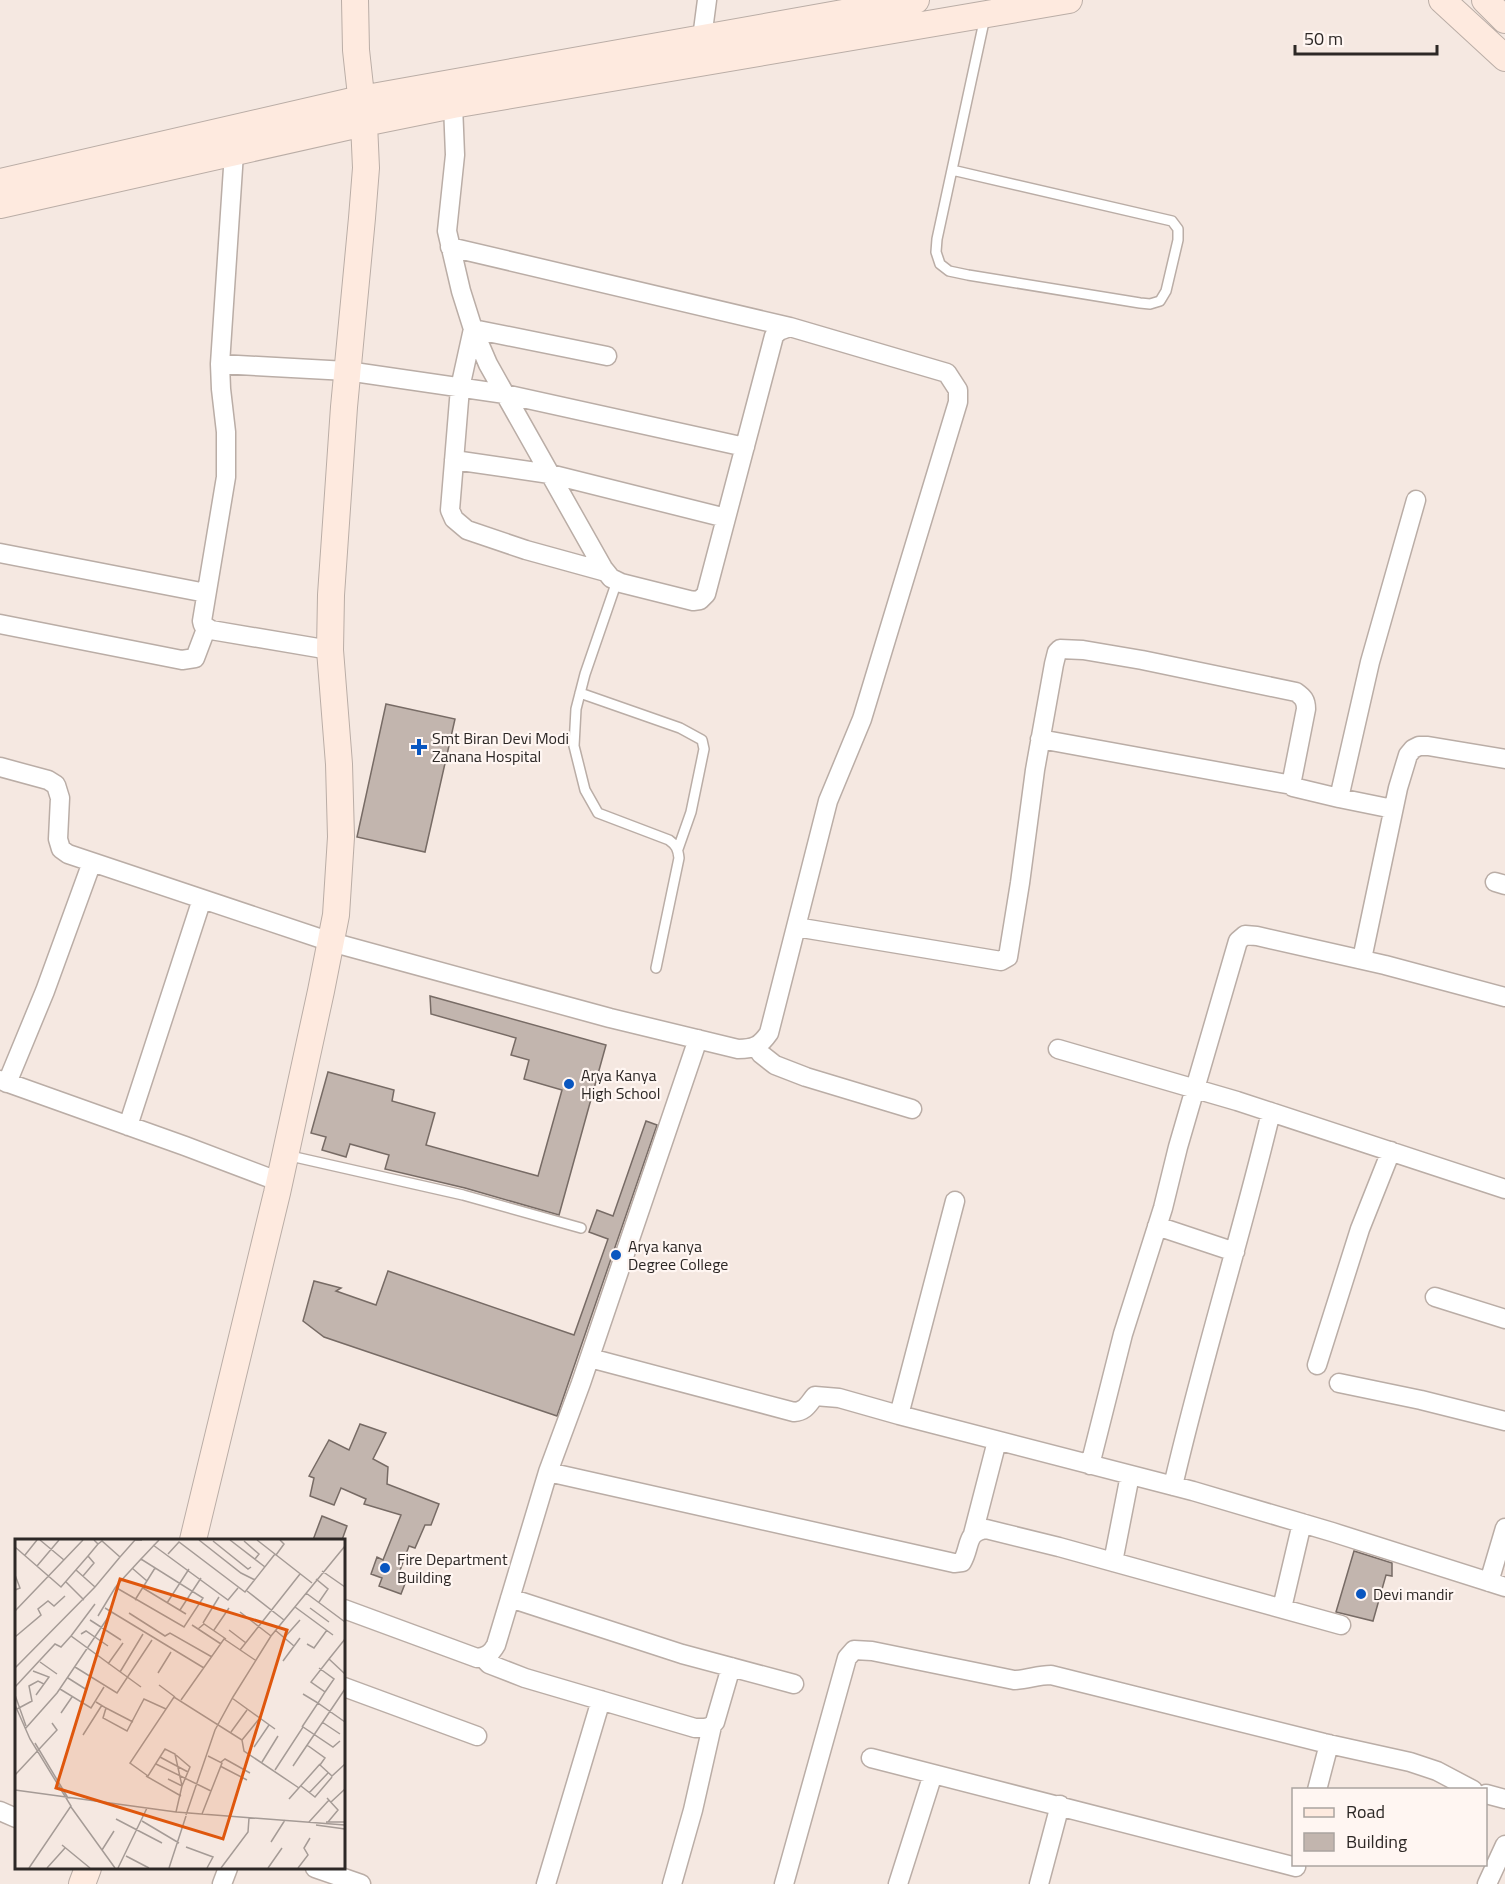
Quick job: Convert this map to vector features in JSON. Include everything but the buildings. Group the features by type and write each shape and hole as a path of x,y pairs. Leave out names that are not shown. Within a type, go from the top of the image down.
{"main road":[{"path":"193,1539 286,1155 331,942 339,877 341,837 339,764 330,650 331,595 347,371 366,168 356,50 355,0"},
{"path":"0,182 36,186 234,153 362,111 453,105 916,0"},
{"path":"0,205 36,186 362,111 703,50 985,14 1070,0"},
{"path":"1442,0 1505,58"},
{"path":"1485,0 1505,20"},
{"path":"82,1884 88,1869"}],"street":[{"path":"703,50 707,0"},
{"path":"453,105 455,155 447,231 473,329 488,364 612,577"},
{"path":"234,153 220,364 226,432 226,477 202,625 206,629 330,650"},
{"path":"0,767 48,780 56,785 60,798 58,839 61,849 68,854 331,942 610,1018 738,1049 751,1049 761,1045 769,1033 828,801 862,720 955,414 958,390 947,374 790,327 450,247"},
{"path":"473,329 460,388 450,510 459,525 467,530 526,550 693,601 700,600 706,594 709,586 774,336 779,331 790,327"},
{"path":"473,329 607,356"},
{"path":"220,364 347,371 505,394 745,447"},
{"path":"454,460 550,474 726,518"},
{"path":"1339,798 1370,662 1416,500"},
{"path":"0,553 207,593"},
{"path":"0,624 182,660 195,658 206,629"},
{"path":"796,927 1004,960 1008,957 1040,739 1054,664 1060,649 1142,660 1296,692 1306,702 1306,709 1292,785"},
{"path":"1040,739 1292,785 1393,809"},
{"path":"1362,959 1393,809 1408,755 1419,746 1505,759"},
{"path":"92,862 45,991 4,1081 280,1182"},
{"path":"128,1126 202,899"},
{"path":"1090,1465 1123,1334 1157,1226 1239,941 1245,935 1257,936 1362,959 1505,997"},
{"path":"345,1609 477,1658 492,1652 548,1472 590,1358 698,1039"},
{"path":"756,1047 775,1065 806,1077 912,1109"},
{"path":"1058,1049 1271,1112 1505,1189"},
{"path":"1173,1486 1271,1112"},
{"path":"1317,1365 1360,1228 1391,1151"},
{"path":"899,1415 955,1201"},
{"path":"1157,1226 1235,1252"},
{"path":"1435,1297 1505,1319"},
{"path":"590,1358 794,1412 801,1412 815,1396 839,1398 1173,1486 1302,1523 1497,1584 1505,1528"},
{"path":"1339,1383 1504,1417"},
{"path":"548,1472 954,1563 962,1562 973,1534 997,1441"},
{"path":"1113,1562 1130,1475"},
{"path":"1282,1608 1302,1523"},
{"path":"973,1534 986,1529 999,1532 1341,1625"},
{"path":"510,1598 682,1654 794,1684"},
{"path":"784,1884 847,1658 854,1650 872,1651 1014,1680 1051,1675 1410,1762 1437,1771 1469,1788"},
{"path":"482,1657 500,1670 695,1728 712,1726"},
{"path":"672,1884 693,1810 712,1726 730,1667"},
{"path":"345,1687 477,1736"},
{"path":"546,1884 601,1700"},
{"path":"1318,1788 1329,1744"},
{"path":"871,1758 1060,1806 1294,1872"},
{"path":"898,1884 933,1774"},
{"path":"1487,1794 1505,1799"},
{"path":"1039,1884 1060,1806"},
{"path":"1487,1884 1505,1845"},
{"path":"222,1884 228,1869"},
{"path":"318,1869 361,1884"}],"lane":[{"path":"952,170 1172,221 1178,229 1178,240 1166,291 1160,301 1150,304 949,271 940,264 936,252 937,239 985,14"},
{"path":"612,577 576,710 574,746 585,790 598,813 669,840 678,849"},
{"path":"580,693 680,728 702,740 704,749 691,812 678,849 657,968"},
{"path":"286,1155 463,1196 581,1228"}],"place":[{"name":"Smt Biran Devi Modi Zanana Hospital","path":"419,747"},
{"name":"Arya Kanya High School","path":"569,1084"},
{"name":"Arya kanya Degree College","path":"616,1255"},
{"name":"Fire Department Building","path":"385,1568"},
{"name":"Devi mandir","path":"1361,1594"}]}
